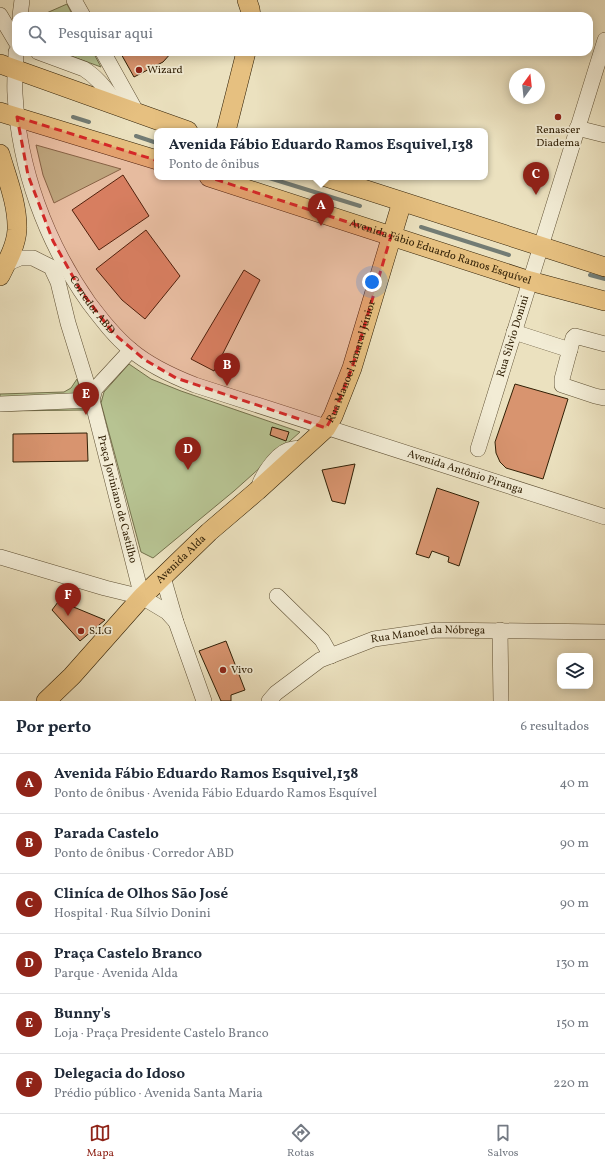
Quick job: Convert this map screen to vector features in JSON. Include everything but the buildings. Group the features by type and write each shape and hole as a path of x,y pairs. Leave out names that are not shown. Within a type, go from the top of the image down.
{"main road":[{"path":"247,0 250,12"},
{"path":"227,128 245,56"},
{"path":"8,65 180,128"},
{"path":"9,114 154,159"},
{"path":"0,154 7,196 17,230 14,244 3,270"},
{"name":"Avenida Fábio Eduardo Ramos Esquível","path":"218,180 530,281 605,301"},
{"path":"335,180 605,267"},
{"name":"Rua Manoel Amaral Júnior","path":"326,428 333,416 352,368 402,202"},
{"name":"Avenida Alda","path":"46,701 72,676 142,597 209,532 257,492 326,428"}],"street":[{"path":"20,12 22,0"},
{"path":"74,0 81,12"},
{"path":"0,15 12,36"},
{"path":"0,38 12,42"},
{"name":"Rua Sílvio Donini","path":"478,449 605,40"},
{"path":"49,56 91,73 129,110"},
{"path":"105,56 129,110"},
{"name":"Corredor ABD","path":"8,65 15,96 9,114 22,146 28,175 41,216 64,264 113,333 131,350 176,378 326,428"},
{"path":"577,128 605,135"},
{"name":"Praça Joviniano de Castilho","path":"3,270 20,258 33,258 51,268 58,282 68,323 92,400 142,597"},
{"path":"514,332 570,350"},
{"path":"605,344 576,335 573,338 562,379 562,385 595,396 605,397"},
{"path":"0,404 92,400 95,389 131,350"},
{"name":"Avenida Antônio Piranga","path":"326,428 605,517"},
{"path":"0,557 98,586 142,597 167,612 176,622"},
{"path":"163,577 176,622 204,701"},
{"path":"277,596 322,640 331,656"},
{"name":"Rua Manoel da Nóbrega","path":"269,701 276,693 320,660 374,639 436,630 605,632"},
{"path":"500,630 501,701"}],"highlighted area":[{"path":"17,117 149,158 391,236 352,368 333,416 326,428 176,378 145,360 113,333 81,291 53,241 28,175"}],"green space":[{"path":"67,4 71,12 49,12"},
{"path":"71,56 95,56 101,67"},
{"path":"36,145 121,169 54,203 43,175"},
{"path":"129,364 151,379 181,391 300,432 234,491 153,558 141,552 101,403 104,392"},
{"path":"77,379 86,410 0,411 0,394 64,392 71,388"}],"waterway":[{"path":"73,117 89,122"},
{"path":"136,136 154,142"},
{"path":"276,180 360,206"},
{"path":"421,227 509,255"},
{"path":"590,275 605,279"}],"place":[{"name":"Wizard","path":"139,70"},
{"name":"Renascer Diadema","path":"558,117"},
{"name":"Cliníca de Olhos São José","path":"536,195"},
{"name":"Avenida Fábio Eduardo Ramos Esquivel,138","path":"321,226"},
{"name":"Parada Castelo","path":"227,386"},
{"name":"Bunny's","path":"86,415"},
{"name":"Praça Castelo Branco","path":"188,470"},
{"name":"Delegacia do Idoso","path":"68,616"},
{"name":"S.I.G","path":"81,631"},
{"name":"Vivo","path":"223,670"}]}
